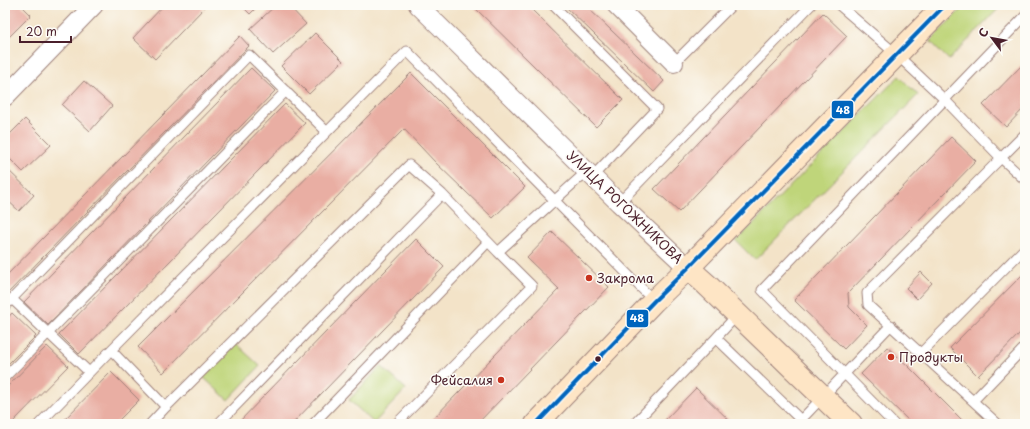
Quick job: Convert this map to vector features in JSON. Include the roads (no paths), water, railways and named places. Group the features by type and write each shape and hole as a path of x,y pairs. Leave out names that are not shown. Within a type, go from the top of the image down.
{"main road":[{"path":"536,424 654,301 945,5"},
{"name":"УЛИЦА РОГОЖНИКОВА","path":"688,268 738,314 851,424"}],"street":[{"path":"5,97 94,5"},
{"name":"УЛИЦА РОГОЖНИКОВА","path":"418,5 589,174 688,268"},
{"path":"616,5 674,63"}],"lane":[{"path":"498,252 555,200 589,174 657,109 553,5"},
{"path":"674,63 732,5"},
{"path":"619,203 811,5"},
{"path":"839,5 896,54 944,99 1001,158 1025,180"},
{"path":"894,424 762,290 1025,16"},
{"path":"39,424 407,51 654,301"},
{"path":"5,306 250,55 327,132"},
{"path":"5,377 286,92"},
{"path":"998,424 868,305 867,293 1025,134"},
{"path":"150,424 409,165 442,194 532,286 396,424"},
{"path":"218,424 442,194"},
{"path":"313,424 488,242"},
{"path":"921,353 1025,248"},
{"path":"12,299 47,334 89,372"},
{"path":"634,424 738,314"},
{"path":"716,338 801,423 844,374 891,325"},
{"path":"972,401 1025,347"},
{"path":"111,350 166,407"}],"place":[{"name":"Закрома","path":"589,278"},
{"name":"Продукты","path":"891,357"},
{"name":"Фейсалия","path":"501,380"}]}
